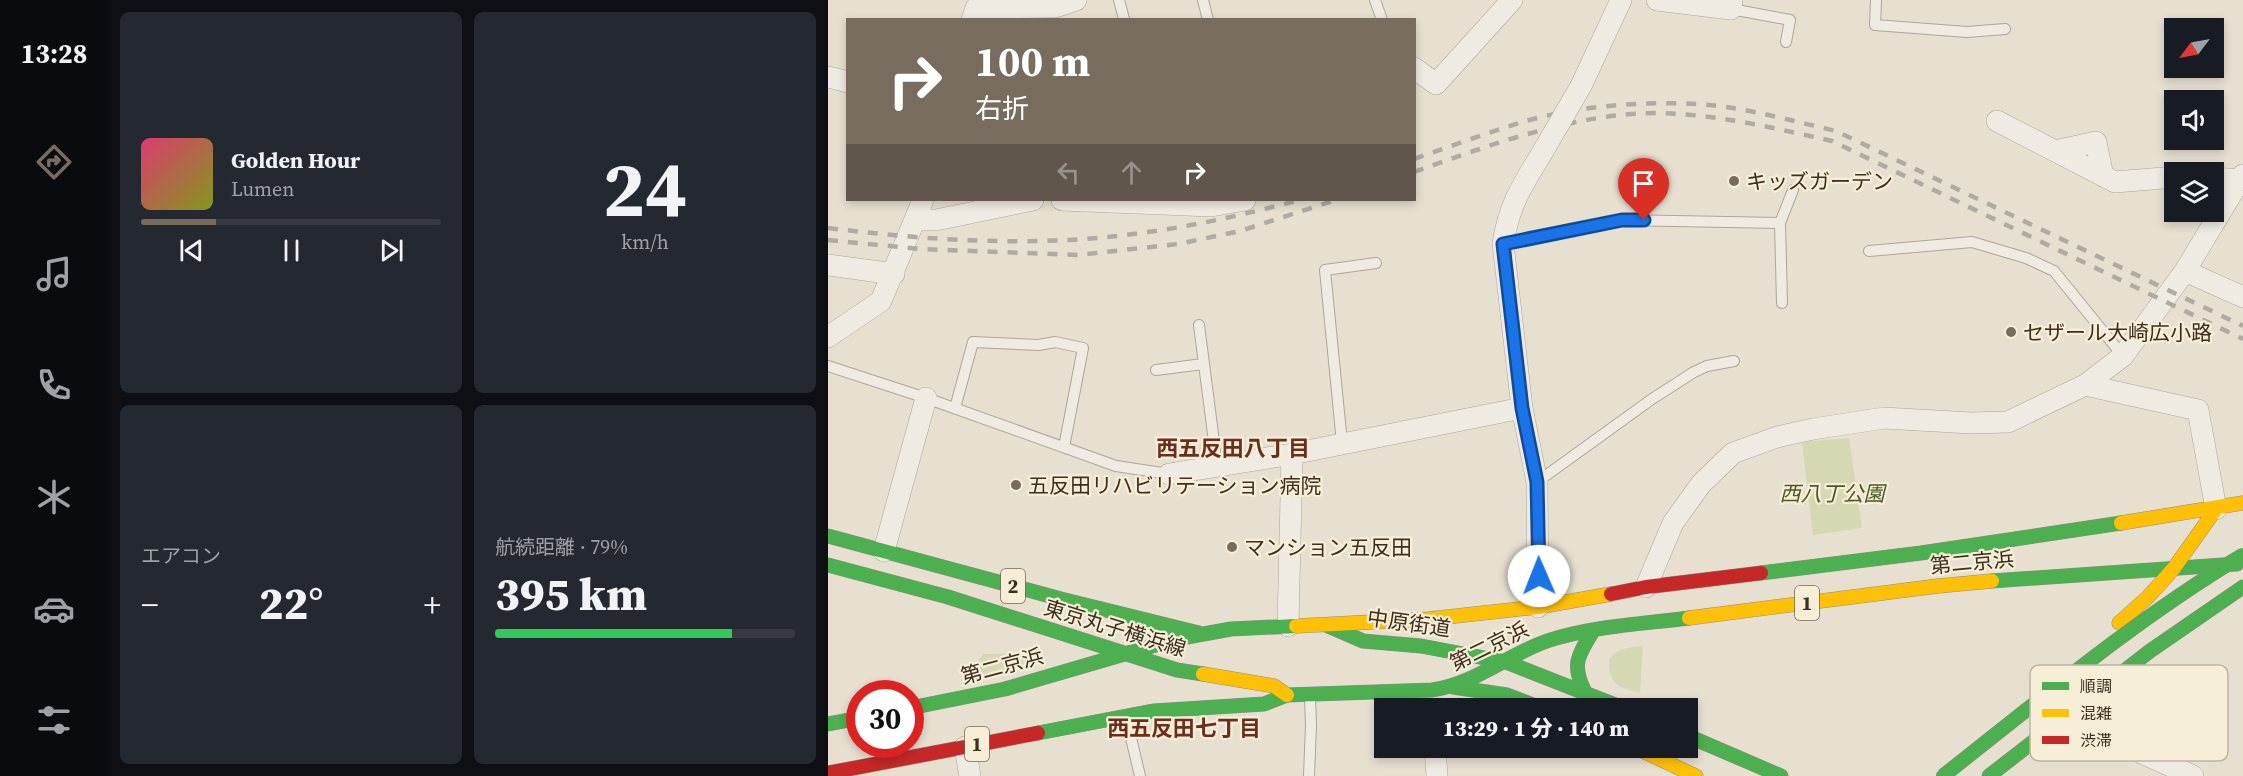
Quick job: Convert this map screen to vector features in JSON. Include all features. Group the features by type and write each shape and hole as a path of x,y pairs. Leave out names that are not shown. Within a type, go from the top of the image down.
{"main road":[{"name":"第二京浜","path":"924,705 1016,686 1120,652 1199,633 1230,629 1429,619 1538,607 1646,587 1921,554 2243,503"},
{"path":"2065,665 2148,597 2174,568 2216,509"},
{"name":"東京丸子横浜線","path":"828,536 1083,605 1199,633"},
{"path":"2082,665 2147,617 2213,572 2243,555"},
{"name":"第二京浜","path":"837,773 1153,711 1264,704 1287,695 1310,693 1439,695 1545,642 1593,631 1938,586 2243,564"},
{"name":"東京丸子横浜線","path":"828,565 948,597 1177,670 1274,686 1287,695"},
{"path":"2132,665 2243,587"},
{"path":"2152,665 2222,610 2243,598"},
{"path":"1028,623 1050,645"},
{"name":"中原街道","path":"1326,625 1363,641 1432,647 1506,662 1599,698"},
{"path":"1585,692 1576,677 1576,664 1580,651 1593,631"},
{"path":"959,699 1014,681 1047,663"},
{"path":"1938,772 2030,691"},
{"path":"1439,695 1507,695 1515,698"},
{"path":"1938,772 2030,704"},
{"path":"828,724 846,721"},
{"path":"1698,740 1781,776"},
{"path":"1989,776 2030,744"},
{"path":"1649,758 1666,770 1696,776"},
{"path":"2009,776 2030,760"}],"street":[{"path":"976,9 1055,7 1076,0"},
{"path":"1416,69 1436,84 1512,0"},
{"path":"1538,607 1537,482 1522,408 1503,244 1506,223 1515,198 1581,87 1622,0"},
{"path":"1657,0 1732,4"},
{"path":"828,77 846,82"},
{"path":"1997,121 2115,182 2164,178"},
{"path":"2224,178 2242,178"},
{"path":"1646,587 1672,523 1701,484 1733,453 1777,436 1884,418 1971,423 2008,422 2085,385 2123,356 2185,271 2242,178"},
{"path":"828,337 881,301 923,201"},
{"path":"915,220 936,220 1028,201"},
{"path":"1087,201 1211,206 1239,201"},
{"path":"828,265 894,274"},
{"path":"2185,271 2243,297"},
{"path":"2085,385 2198,410 2216,509"},
{"path":"884,551 926,398"},
{"path":"1169,474 1292,454 1522,408"},
{"path":"1288,626 1292,454"},
{"path":"965,747 970,776"},
{"path":"1436,758 1437,776"},
{"path":"2160,761 2193,776"}],"lane":[{"path":"1119,0 1124,18"},
{"path":"1203,0 1208,18"},
{"path":"1376,0 1381,18"},
{"path":"1876,0 1875,25 1967,32 2005,29"},
{"path":"1732,4 1790,20 1786,42"},
{"path":"1782,303 1780,224 1793,190"},
{"path":"1503,244 1622,220 1780,224"},
{"path":"1869,251 1972,242 2026,258 2054,271 2123,356"},
{"path":"1342,443 1325,270 1376,262"},
{"path":"1198,325 1217,465"},
{"path":"955,408 973,342 1039,345 1055,342 1083,348 1064,447"},
{"path":"1537,482 1652,399 1694,372 1707,366 1734,361"},
{"path":"1156,370 1203,364"},
{"path":"828,366 955,408 1116,466 1169,474"},
{"path":"1309,776 1310,693"},
{"path":"1126,716 1140,776"}],"green space":[{"name":"西八丁公園","path":"1849,438 1862,528 1813,535 1802,442"},
{"path":"1643,646 1640,693 1616,683 1610,674 1609,659 1616,652"},
{"path":"1023,653 1024,666 973,682 972,669 983,654"}],"railway":[{"path":"1416,158 1519,123 1566,112 1618,105 1695,104 1778,117 1836,131 2243,326"},
{"path":"1416,171 1534,132 1596,118 1627,114 1679,114 1767,127 1832,141 2243,339"},
{"path":"828,228 948,239 1068,240 1187,226 1296,201"},
{"path":"828,240 920,249 1078,255 1178,244 1240,231 1333,201"}],"traffic: fast":[{"path":"1761,573 1921,553 2121,523"},
{"path":"828,536 1061,599 1199,633"},
{"path":"2085,665 2165,606 2243,555"},
{"path":"1992,581 2237,564"},
{"path":"828,565 948,597 1177,670 1203,674"},
{"path":"2132,665 2243,587"},
{"path":"1038,733 1153,711 1264,704 1287,695 1432,690 1448,687 1477,676 1532,647 1564,636 1617,626 1689,618"},
{"path":"1326,625 1363,641 1421,646 1506,662 1598,698"},
{"path":"924,705 1005,689 1176,639 1231,629 1296,626"},
{"path":"1585,692 1577,667 1583,647 1593,631"},
{"path":"1453,687 1515,698"},
{"path":"1943,776 2030,707"},
{"path":"828,724 846,721"},
{"path":"1698,740 1781,776"},
{"path":"1989,776 2030,744"}],"traffic: slow":[{"path":"2121,523 2243,503"},
{"path":"2119,623 2148,597 2174,568 2216,509"},
{"path":"1689,618 1992,581"},
{"path":"1296,626 1429,619 1538,607 1611,594"},
{"path":"1203,674 1274,686 1287,695"},
{"path":"1658,758 1696,776"}],"traffic: jam":[{"path":"1611,594 1646,587 1761,573"},
{"path":"828,773 1038,733"}],"place":[{"name":"キッズガーデン","path":"1734,181"},
{"name":"セザール大崎広小路","path":"2011,332"},
{"name":"五反田リハビリテーション病院","path":"1016,485"},
{"name":"マンション五反田","path":"1232,547"}],"district":[{"name":"西五反田八丁目","path":"1233,448"},
{"name":"西五反田七丁目","path":"1184,728"}],"route":[{"path":"1539,576 1537,482 1522,408 1503,244 1622,220 1644,220"}]}
